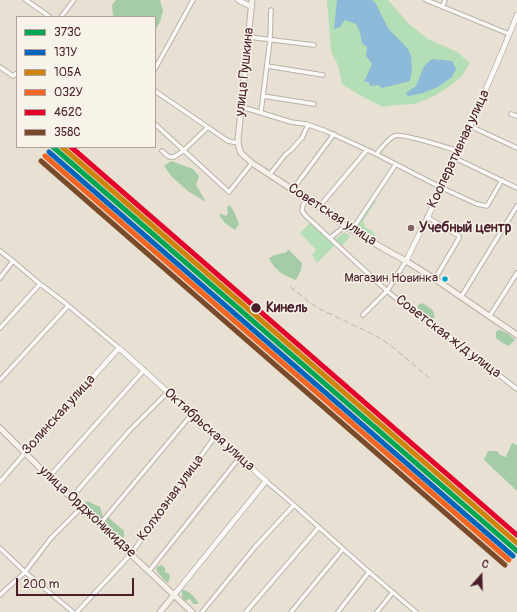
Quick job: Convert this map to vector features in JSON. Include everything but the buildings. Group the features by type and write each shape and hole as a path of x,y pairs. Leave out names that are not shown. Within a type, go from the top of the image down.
{"main road":[{"name":"улица Пушкина","path":"238,143 252,0"},
{"name":"Советская улица","path":"238,143 238,148 241,153 252,163 293,189 345,226 435,279 517,335"},
{"name":"улица Орджоникидзе","path":"0,428 49,477 192,612"},
{"path":"160,612 174,595"}],"street":[{"path":"26,0 49,16"},
{"path":"62,16 74,0"},
{"path":"156,67 193,0"},
{"path":"238,0 252,7"},
{"path":"426,0 509,34"},
{"path":"442,7 445,0"},
{"path":"34,5 36,1"},
{"path":"261,112 270,40 271,10"},
{"name":"Кооперативная улица","path":"363,315 387,291 406,261 442,188 517,17"},
{"path":"249,37 314,45"},
{"path":"267,66 323,74"},
{"path":"0,67 13,76 16,74"},
{"path":"156,92 207,128 228,141 238,143"},
{"path":"263,96 314,104"},
{"path":"242,107 291,122 308,125 334,134 477,204 486,206 502,180"},
{"path":"511,114 517,116"},
{"path":"156,125 229,192 252,163"},
{"path":"270,174 285,155 292,150 302,138 308,125"},
{"path":"470,126 517,148"},
{"path":"162,151 169,156 174,157 183,151 207,128"},
{"path":"293,189 334,134"},
{"path":"376,154 393,136 399,135 458,151"},
{"path":"319,207 367,150"},
{"path":"455,158 517,188"},
{"path":"352,230 396,164"},
{"name":"Советская ж/д улица","path":"307,199 302,211 306,216 387,291 422,318 433,324 517,389"},
{"path":"461,298 517,206"},
{"path":"427,217 459,236 435,279"},
{"path":"330,238 345,226"},
{"name":"Октябрьская улица","path":"0,251 119,348 231,450 416,612"},
{"path":"0,278 13,261"},
{"path":"489,317 517,273"},
{"path":"0,328 40,284"},
{"path":"0,380 68,306"},
{"name":"Золинская улица","path":"0,482 119,348"},
{"path":"49,477 144,370"},
{"path":"72,498 129,431 168,392"},
{"path":"100,524 192,414"},
{"name":"Колхозная улица","path":"77,612 131,554 216,436"},
{"path":"149,571 240,457"},
{"path":"174,595 266,481"},
{"path":"202,612 255,547 294,505"},
{"path":"0,595 25,572 51,538 82,507"},
{"path":"246,612 319,527"},
{"path":"0,548 25,572 73,612"},
{"path":"291,612 343,549"},
{"path":"338,612 369,572"},
{"path":"377,612 393,592"}],"green space":[{"path":"116,0 160,0 163,11 156,29 156,16 113,16 112,5"},
{"path":"327,0 388,0 409,24 428,39 457,52 470,63 462,76 434,96 415,104 383,107 342,84 338,65 331,52"},
{"path":"171,161 193,169 199,176 196,185 206,202 189,192 172,177 164,166"},
{"path":"372,201 377,202 374,204 363,221 365,227 372,231 377,238 364,233 357,226 357,222"},
{"path":"230,205 239,224 235,230 225,223 219,215 222,214 226,216 228,213 227,207"},
{"path":"310,223 335,245 317,263 312,255 316,250 300,233"},
{"path":"344,232 350,236 342,246 335,240"},
{"path":"288,249 302,263 301,270 296,280 280,272 269,258 287,252"},
{"path":"422,303 433,311 434,319 418,312 418,305"},
{"path":"498,330 503,331 515,340 508,346 501,342 496,338 496,332"},
{"path":"512,443 517,445 517,491 484,460 488,451 497,451 500,455 506,457"},
{"path":"87,501 100,507 103,517 109,518 124,531 124,538 112,531 107,524 87,509 85,503"},
{"path":"162,565 165,568 165,572 169,574 170,577 168,583 156,569 158,566"},
{"path":"182,590 191,594 198,604 193,604 190,599 185,601 182,597"}],"water":[{"path":"337,0 372,0 375,2 388,28 408,49 411,56 412,70 410,81 382,88 378,85 370,86 369,82 364,82 372,64 366,56 367,47 362,43 360,32 356,24 345,20 340,27 334,29"},
{"path":"432,59 452,61 456,69 452,77 438,87 423,93 408,96 406,93 416,86 424,66"}],"railway":[{"path":"290,287 316,307 378,337 390,345 432,380"}],"transit line":[{"name":"373C","path":"54,148 517,551"},
{"name":"105А","path":"63,148 517,543"},
{"name":"462С","path":"72,148 517,535"},
{"name":"131У","path":"49,152 513,556"},
{"name":"032У","path":"45,156 509,560"},
{"name":"358С","path":"41,161 505,565"}],"place":[{"name":"Учебный центр","path":"411,228"},
{"name":"Магазин Новинка","path":"445,279"},
{"name":"Кинель","path":"256,308"}]}
